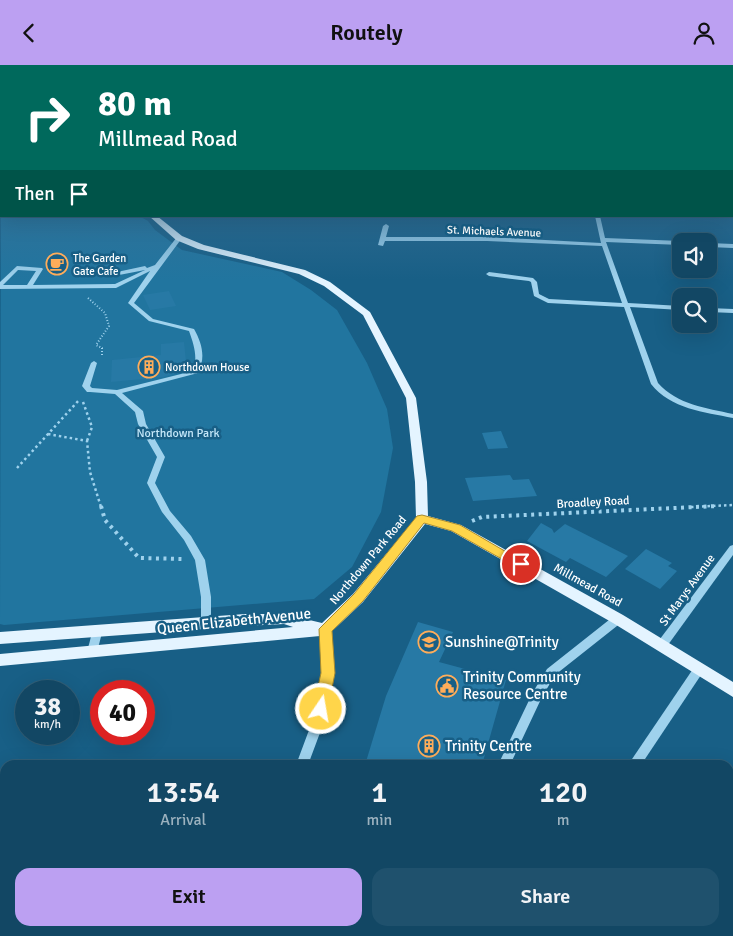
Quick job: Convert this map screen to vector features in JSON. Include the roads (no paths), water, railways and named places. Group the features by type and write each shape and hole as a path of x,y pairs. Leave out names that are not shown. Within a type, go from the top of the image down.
{"main road":[{"name":"Northdown Park Road","path":"156,217 179,238 201,247 302,272 327,284 367,314 411,398 421,482 422,519 358,598 325,629"},
{"name":"Millmead Road","path":"422,519 456,528 618,619 733,689"},
{"name":"Queen Elizabeth Avenue","path":"0,638 98,629 284,619 325,629"},
{"name":"Queen Elizabeth Avenue","path":"0,660 325,629"}],"street":[{"path":"597,217 626,306 655,384 660,391 682,403 733,416"},
{"name":"St. Michaels Avenue","path":"386,226 382,242 487,239 672,243"},
{"path":"94,363 86,386 90,390 117,393 196,372 199,365 200,349 192,330 151,320 131,303 179,238"},
{"path":"717,245 733,246"},
{"path":"119,273 157,266"},
{"path":"0,286 116,286 157,266"},
{"path":"0,286 17,268 40,269 28,287"},
{"path":"489,274 526,277 533,281 536,295 548,301 672,308"},
{"path":"717,310 733,311"},
{"path":"117,393 138,411 142,424 161,457 151,483 166,512 188,538 200,559 206,597 206,622"},
{"name":"St Marys Avenue","path":"661,646 733,548"},
{"path":"506,760 537,695 551,672 618,619"},
{"path":"92,652 98,629"},
{"path":"304,760 318,722 328,673 325,629"},
{"path":"637,760 700,669"}],"place":[{"name":"The Garden Gate Cafe","path":"57,264"},
{"name":"Northdown House","path":"149,367"},
{"name":"Sunshine@Trinity","path":"429,642"},
{"name":"Trinity Community Resource Centre","path":"447,686"},
{"name":"Trinity Centre","path":"429,746"}],"park label":[{"name":"Northdown Park","path":"178,433"}]}
